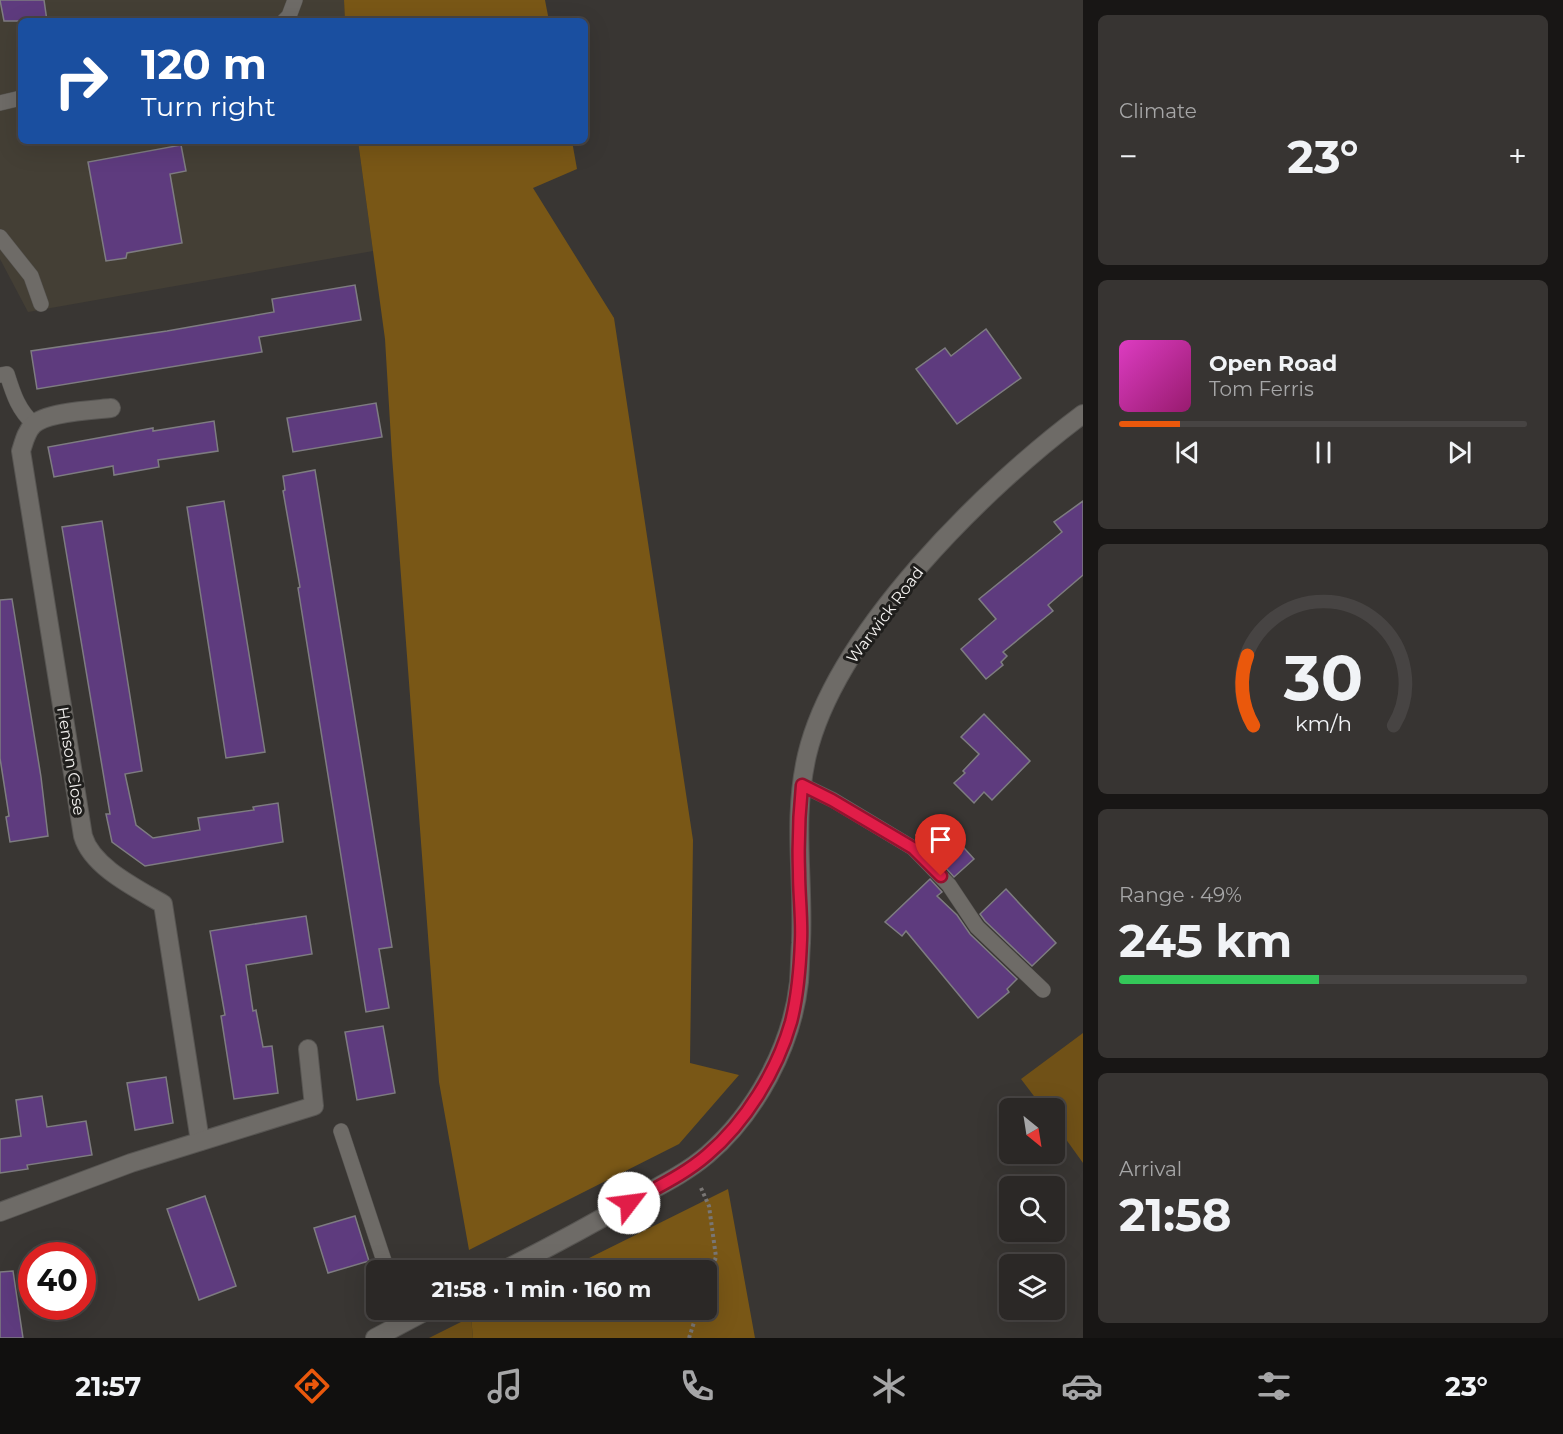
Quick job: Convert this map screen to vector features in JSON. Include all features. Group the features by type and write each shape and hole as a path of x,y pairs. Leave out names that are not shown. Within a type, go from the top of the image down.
{"street":[{"path":"34,424 50,416 111,408"},
{"name":"Warwick Road","path":"523,1260 608,1215 708,1155 734,1128 758,1094 779,1055 791,1022 799,983 801,938 798,817 808,753 821,715 845,668 873,625 907,582 995,487 1048,439 1083,414"},
{"name":"Henson Close","path":"34,424 26,434 21,451 83,836 86,847 100,862 163,904 200,1141"},
{"path":"1,1212 131,1163 314,1106 308,1049"},
{"path":"375,1338 398,1320"}],"lane":[{"path":"287,18 295,0"},
{"path":"0,103 18,99"},
{"path":"0,237 31,276 41,304"},
{"path":"0,375 8,374 15,399 26,417 34,424"},
{"path":"802,785 913,848 949,885 977,927 1043,990"},
{"path":"340,1131 384,1260"}],"path":[{"path":"691,1167 709,1206 715,1260"},
{"path":"689,1338 695,1320"}],"shaded area":[{"path":"0,0 344,0 345,18 18,18 18,144 358,144 373,251 28,312 0,259"},
{"path":"344,0 545,0 548,18 345,18"},
{"path":"358,144 573,144 577,169 533,188 614,318 693,840 690,1063 739,1075 679,1144 469,1250 439,1082 385,339"},
{"path":"1083,1033 1083,1163 1065,1138 1065,1098 1035,1098 1021,1079"},
{"path":"728,1189 755,1338 473,1338 471,1320 717,1320 717,1260 585,1260"},
{"path":"465,1320 471,1320 473,1338 429,1338"}],"building":[{"path":"0,0 44,0 47,18 18,18 18,21 4,21"},
{"path":"181,145 186,171 170,174 182,243 127,253 126,258 106,261 88,162"},
{"path":"355,285 361,320 259,337 262,352 37,389 31,351 167,331 274,312 272,299"},
{"path":"986,329 1021,378 957,424 916,369 945,348 951,356"},
{"path":"376,403 382,437 293,452 287,418"},
{"path":"214,421 218,451 158,460 159,467 114,475 113,466 54,477 48,447 153,428 153,431"},
{"path":"315,470 392,947 379,949 389,1008 366,1012 283,491 285,490 283,476"},
{"path":"224,501 265,752 226,758 187,507"},
{"path":"1083,501 1083,575 1048,605 1053,611 1003,652 1007,656 1001,662 1003,665 986,679 961,649 996,619 979,599 1062,532 1054,522"},
{"path":"102,521 142,771 125,774 136,825 153,838 200,830 198,818 254,810 253,807 278,803 283,842 145,866 112,842 106,814 110,814 62,527"},
{"path":"12,599 41,777 48,836 10,842 6,817 9,816 0,758 0,600"},
{"path":"984,714 1030,761 992,800 984,792 974,803 954,783 965,773 963,771 979,754 961,737"},
{"path":"936,817 974,859 954,877 916,835"},
{"path":"930,879 942,892 937,896 957,915 970,934 1017,979 1007,989 1009,992 978,1018 906,931 902,936 885,922"},
{"path":"1006,889 1056,943 1032,966 980,914"},
{"path":"306,916 312,954 246,965 253,1011 256,1010 263,1047 272,1046 278,1093 234,1099 221,1016 225,1015 210,931"},
{"path":"383,1026 395,1093 357,1100 345,1032"},
{"path":"166,1077 173,1123 135,1130 127,1083"},
{"path":"42,1096 47,1127 86,1121 92,1155 27,1165 28,1169 0,1173 0,1139 21,1136 16,1100"},
{"path":"205,1196 236,1286 199,1300 167,1209"},
{"path":"355,1216 369,1260 328,1273 314,1228"},
{"path":"13,1271 18,1320 20,1320 23,1338 0,1338 0,1272"}],"route":[{"path":"629,1203 708,1155 734,1128 758,1094 779,1055 791,1022 799,983 801,938 798,817 802,785 913,848 941,876"}]}
